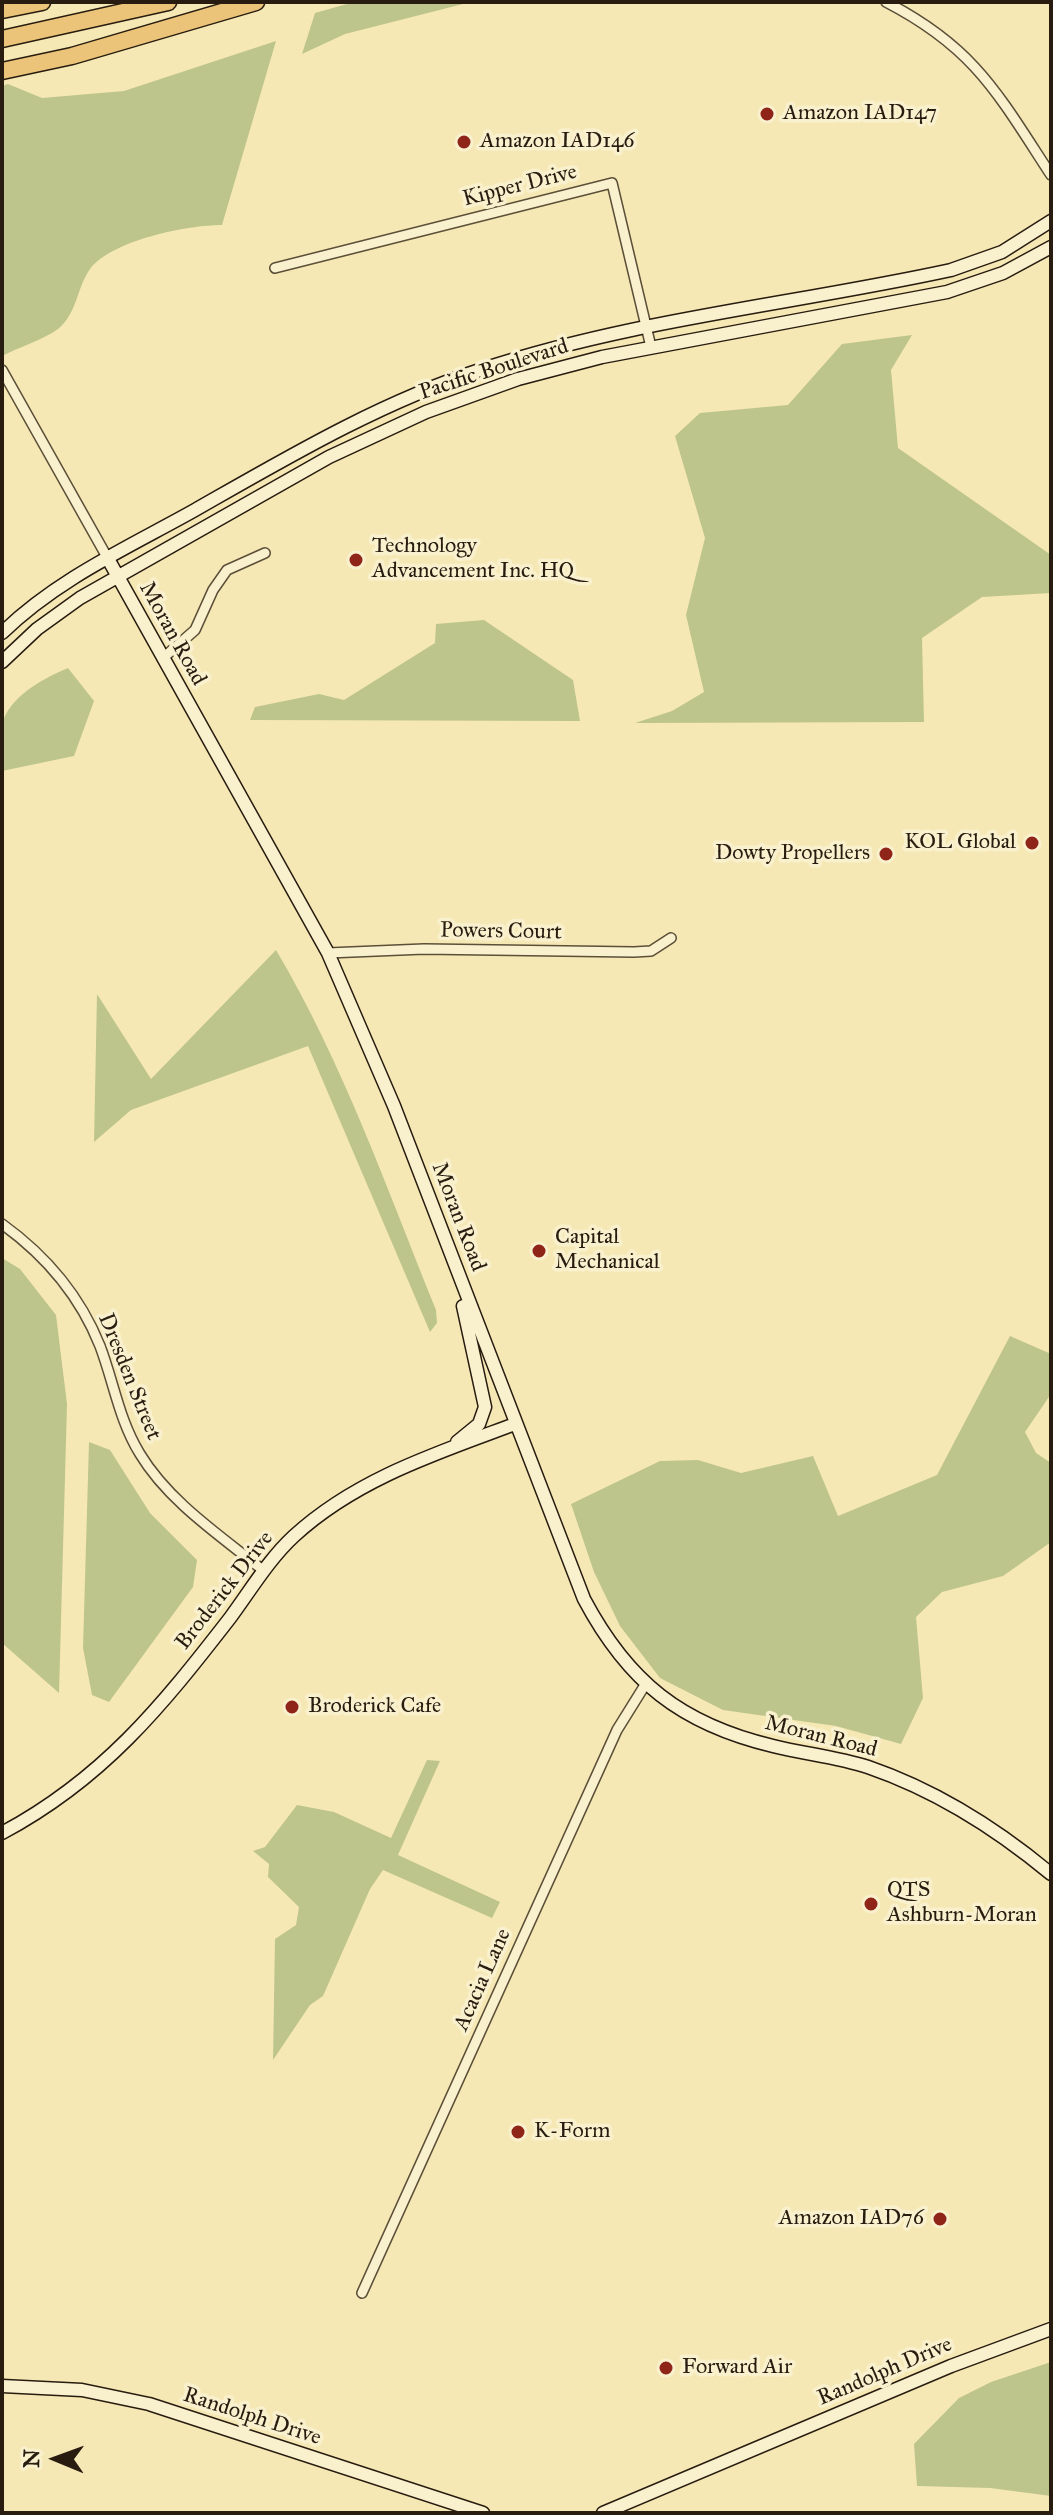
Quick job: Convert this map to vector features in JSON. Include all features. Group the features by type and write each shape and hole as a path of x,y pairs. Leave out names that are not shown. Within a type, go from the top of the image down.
{"highway":[{"path":"2,10 42,2"},
{"path":"2,39 168,2"},
{"path":"2,71 72,56 256,2"}],"street":[{"path":"886,2 928,24 973,63 1051,175"},
{"name":"Kipper Drive","path":"275,268 612,183 651,347"},
{"name":"Pacific Boulevard","path":"2,633 36,603 107,557 348,425 407,398 523,356 647,326 951,270 1002,252 1051,221"},
{"name":"Pacific Boulevard","path":"2,662 55,615 117,577 329,457 426,412 539,372 651,347 947,292 1003,273 1051,247"},
{"name":"Moran Road","path":"2,370 328,953 394,1106 584,1599 620,1658 645,1685 680,1710 725,1732 775,1747 836,1758 906,1782 1017,1846 1051,1874"},
{"path":"163,658 195,630 213,590 227,570 265,553"},
{"name":"Powers Court","path":"328,953 424,949 634,952 651,951 671,938"},
{"name":"Dresden Street","path":"2,1224 55,1271 82,1310 100,1346 124,1424 156,1477 184,1505 264,1571"},
{"path":"449,1449 479,1424 485,1407 452,1256"},
{"name":"Broderick Drive","path":"2,1833 78,1784 134,1737 291,1538 342,1499 449,1449 515,1424"},
{"name":"Acacia Lane","path":"362,2293 617,1730 645,1685"},
{"name":"Randolph Drive","path":"603,2513 951,2366 1051,2329"},
{"name":"Randolph Drive","path":"2,2386 82,2390 149,2404 483,2513"}],"green space":[{"path":"354,2 471,2 345,34 302,54 315,13"},
{"path":"276,41 222,225 171,231 115,250 90,269 69,316 58,329 2,356 2,86 8,84 42,98 124,91"},
{"path":"912,335 891,370 898,448 1051,555 1051,593 982,597 922,638 924,722 635,723 672,711 704,692 686,615 705,538 675,436 700,413 788,405 842,344"},
{"path":"484,620 573,680 580,721 250,720 255,707 319,694 344,700 435,643 436,624"},
{"path":"68,668 94,701 74,756 2,771 2,725 11,706 38,683"},
{"path":"276,950 322,1037 382,1173 436,1310 437,1323 430,1332 308,1046 131,1110 94,1142 97,994 151,1079"},
{"path":"2,1258 20,1269 56,1315 67,1404 59,1693 2,1643"},
{"path":"1010,1336 1051,1354 1051,1394 1025,1432 1036,1453 1051,1463 1051,1542 1003,1576 942,1592 916,1617 923,1698 901,1744 836,1726 723,1710 660,1678 620,1626 594,1572 571,1504 660,1461 698,1460 741,1473 813,1456 838,1516 937,1475"},
{"path":"89,1442 110,1450 150,1513 197,1560 193,1587 109,1702 92,1695 83,1648"},
{"path":"427,1760 440,1761 398,1855 500,1902 492,1918 383,1870 370,1889 323,1996 310,2005 273,2060 275,1939 296,1925 299,1907 268,1877 269,1864 253,1851 265,1847 297,1805 334,1812 391,1838"},
{"path":"1051,2362 1051,2496 990,2488 917,2486 914,2444 959,2398 991,2382"}],"place":[{"name":"Amazon IAD147","path":"767,114"},
{"name":"Amazon IAD146","path":"464,142"},
{"name":"Technology Advancement Inc. HQ","path":"356,560"},
{"name":"KOL Global","path":"1032,843"},
{"name":"Dowty Propellers","path":"886,854"},
{"name":"Capital Mechanical","path":"539,1251"},
{"name":"Broderick Cafe","path":"292,1707"},
{"name":"QTS Ashburn-Moran","path":"871,1904"},
{"name":"K-Form","path":"518,2132"},
{"name":"Amazon IAD76","path":"940,2219"},
{"name":"Forward Air","path":"666,2368"}]}
